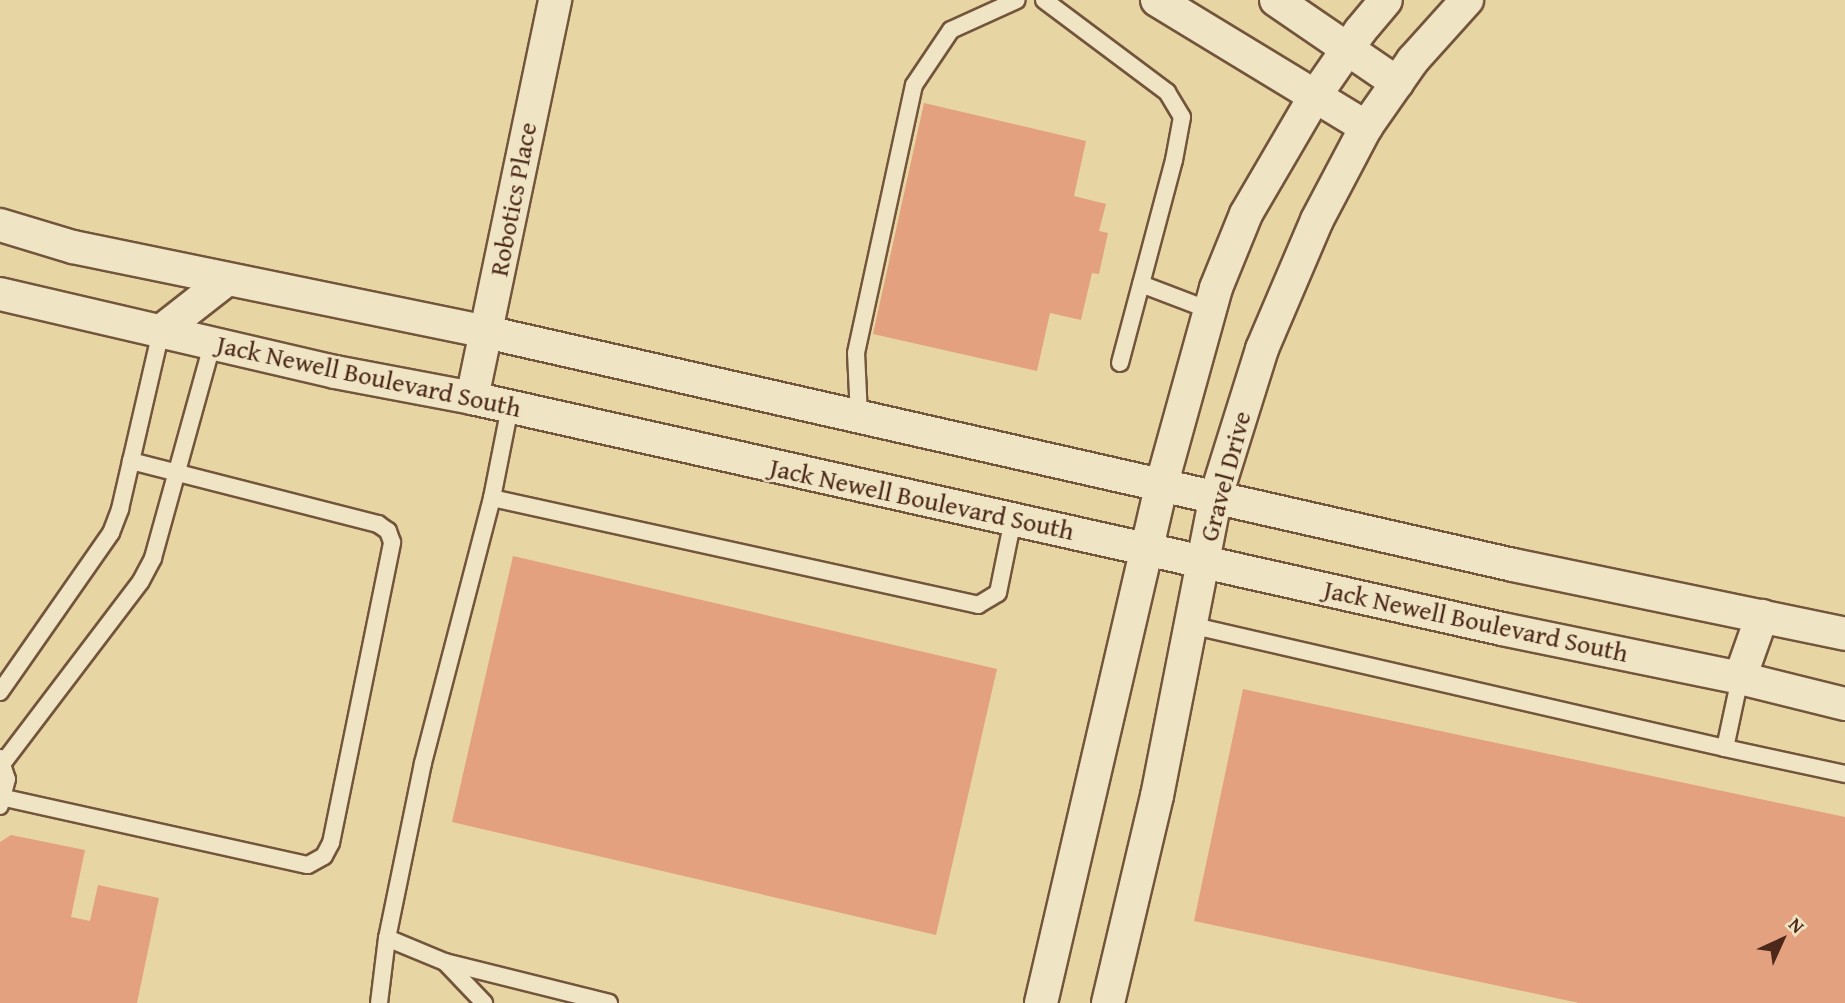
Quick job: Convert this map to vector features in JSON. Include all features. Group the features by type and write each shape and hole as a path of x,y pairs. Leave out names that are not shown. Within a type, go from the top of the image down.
{"street":[{"name":"Robotics Place","path":"472,398 555,0"},
{"path":"1157,0 1366,127"},
{"path":"1276,0 1397,83"},
{"path":"1041,1003 1162,483 1209,310 1245,214 1315,96 1386,0"},
{"name":"Gravel Drive","path":"1108,1003 1157,796 1216,496 1262,349 1317,220 1366,127 1413,60 1466,0"},
{"path":"0,225 73,247 485,332 1162,483 1513,565 1845,634"},
{"path":"161,331 226,280"},
{"path":"213,342 226,280"},
{"name":"Jack Newell Boulevard South","path":"0,294 335,372 472,398 1203,559 1502,629 1740,678 1845,704"},
{"path":"1740,678 1762,617"}],"lane":[{"path":"859,416 856,353 914,85 951,30 1017,0"},
{"path":"1044,0 1167,92 1182,117 1174,160 1120,363"},
{"path":"1141,284 1209,310"},
{"path":"0,692 111,533 131,461 161,331"},
{"path":"131,461 177,474 378,524 388,531 392,542 331,843 324,856 308,865 2,802 7,779 2,760 141,580 153,558 177,474 213,342"},
{"path":"379,1003 387,938 423,763 492,498 510,407"},
{"path":"492,498 978,605 998,593 1013,519"},
{"path":"1190,625 1845,774"},
{"path":"1725,748 1740,678"},
{"path":"387,938 445,962 609,1003"},
{"path":"445,962 484,1003"}],"building":[{"path":"924,103 1086,141 1074,196 1106,204 1099,231 1108,233 1099,274 1092,273 1081,320 1050,313 1037,371 873,334"},
{"path":"513,556 997,669 936,935 452,822"},
{"path":"1243,689 1845,817 1845,1003 1579,1003 1194,921"},
{"path":"11,835 85,850 71,917 90,921 98,885 159,898 137,1003 0,1003 0,842"}]}
